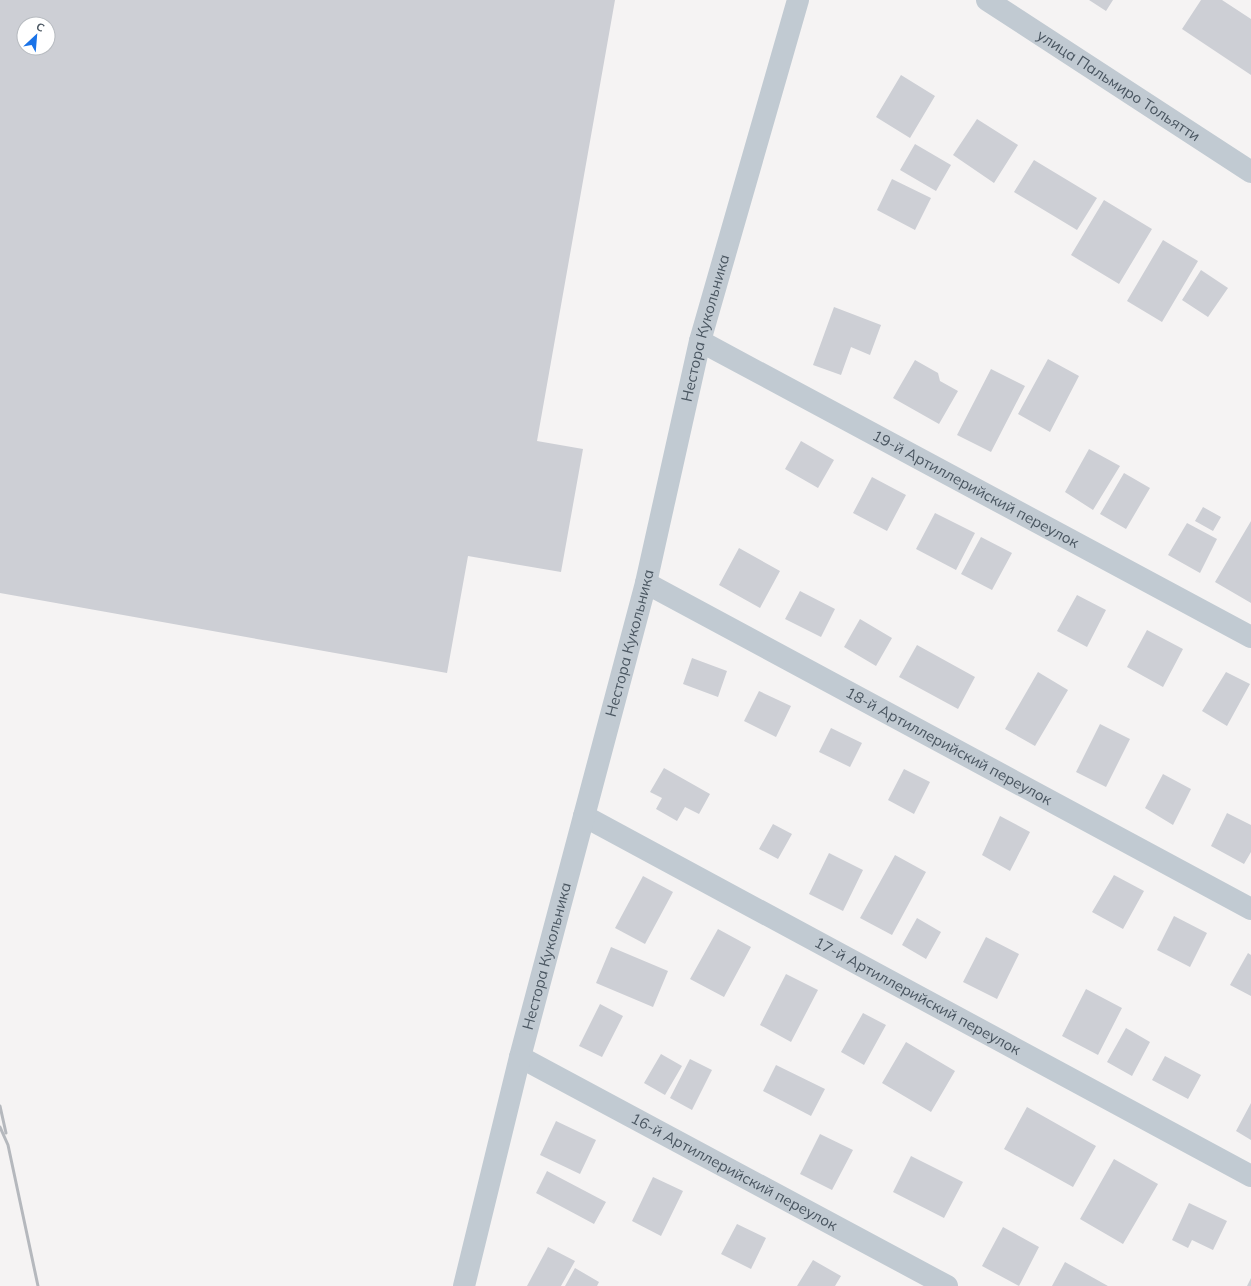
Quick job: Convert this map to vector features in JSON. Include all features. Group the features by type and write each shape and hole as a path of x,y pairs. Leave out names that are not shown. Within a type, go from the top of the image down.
{"street":[{"name":"Нестора Кукольника","path":"464,1286 520,1057 646,583 700,341 798,0"},
{"name":"улица Пальмиро Тольятти","path":"987,0 1251,172"},
{"name":"19-й Артиллерийский переулок","path":"700,341 1251,637"},
{"name":"18-й Артиллерийский переулок","path":"646,583 1251,909"},
{"name":"17-й Артиллерийский переулок","path":"584,816 1251,1176"},
{"name":"16-й Артиллерийский переулок","path":"520,1057 947,1286"}],"building":[{"path":"0,0 615,0 537,441 583,449 561,572 468,556 447,673 0,593"},
{"path":"1089,0 1113,0 1106,11"},
{"path":"1201,0 1222,0 1251,19 1251,75 1182,29"},
{"path":"901,75 935,96 910,138 876,117"},
{"path":"977,119 1018,145 994,183 953,155"},
{"path":"915,144 951,165 936,191 900,170"},
{"path":"1034,160 1097,198 1077,230 1014,192"},
{"path":"892,179 931,198 915,230 877,210"},
{"path":"1104,200 1152,229 1119,284 1071,255"},
{"path":"1163,240 1198,261 1162,322 1127,301"},
{"path":"1201,270 1228,288 1208,317 1182,300"},
{"path":"834,307 881,325 870,355 851,347 841,375 813,365"},
{"path":"1048,359 1079,376 1050,432 1018,414"},
{"path":"915,360 938,373 940,381 958,391 939,424 893,398"},
{"path":"991,369 1025,386 991,452 957,435"},
{"path":"801,441 834,460 818,488 785,469"},
{"path":"1089,449 1120,466 1093,510 1065,492"},
{"path":"1124,473 1150,488 1126,529 1100,514"},
{"path":"872,477 906,495 887,531 853,513"},
{"path":"1203,507 1221,517 1213,531 1195,521"},
{"path":"935,513 975,533 956,570 916,549"},
{"path":"1251,521 1251,603 1215,582"},
{"path":"1187,523 1217,539 1200,573 1168,555"},
{"path":"981,537 1012,553 992,590 961,574"},
{"path":"739,548 780,571 760,608 719,585"},
{"path":"800,591 835,609 821,637 785,619"},
{"path":"1077,595 1106,610 1087,647 1057,631"},
{"path":"860,619 892,638 876,666 844,647"},
{"path":"1147,630 1183,649 1163,687 1127,667"},
{"path":"917,645 975,677 958,709 899,677"},
{"path":"692,658 727,671 718,697 683,684"},
{"path":"1038,672 1068,690 1035,746 1005,729"},
{"path":"1226,672 1250,684 1227,726 1202,711"},
{"path":"759,691 791,706 776,737 744,721"},
{"path":"1100,724 1130,739 1106,787 1076,772"},
{"path":"831,728 862,743 850,767 819,752"},
{"path":"664,768 710,794 699,814 685,807 677,821 656,809 662,798 650,792"},
{"path":"904,769 930,782 914,814 888,800"},
{"path":"1163,774 1191,789 1173,825 1145,808"},
{"path":"1227,813 1251,825 1251,852 1244,864 1211,846"},
{"path":"1000,816 1030,832 1010,871 982,855"},
{"path":"773,824 792,834 778,859 759,849"},
{"path":"829,853 863,870 843,911 809,894"},
{"path":"895,855 926,872 892,935 860,918"},
{"path":"1114,875 1144,891 1123,929 1092,912"},
{"path":"643,876 673,892 645,944 615,928"},
{"path":"1174,916 1207,933 1190,967 1157,950"},
{"path":"917,918 941,932 926,959 902,945"},
{"path":"718,929 751,947 724,997 690,979"},
{"path":"986,937 1019,954 997,999 963,982"},
{"path":"611,947 668,971 653,1007 596,983"},
{"path":"1248,953 1251,955 1251,996 1230,985"},
{"path":"786,974 818,990 791,1042 760,1025"},
{"path":"1086,989 1122,1008 1098,1055 1062,1036"},
{"path":"600,1004 623,1016 602,1057 579,1046"},
{"path":"863,1013 886,1025 864,1065 841,1052"},
{"path":"1126,1028 1150,1042 1132,1076 1107,1062"},
{"path":"906,1042 955,1071 931,1112 882,1083"},
{"path":"661,1054 682,1066 665,1095 644,1083"},
{"path":"1165,1056 1201,1075 1188,1099 1152,1080"},
{"path":"690,1059 712,1070 692,1110 670,1098"},
{"path":"776,1065 825,1089 811,1116 763,1091"},
{"path":"1251,1103 1251,1140 1236,1131"},
{"path":"1027,1107 1096,1146 1073,1187 1004,1149"},
{"path":"556,1121 596,1140 580,1174 540,1155"},
{"path":"820,1134 853,1150 832,1190 800,1174"},
{"path":"911,1156 963,1182 944,1218 893,1192"},
{"path":"1114,1159 1158,1184 1123,1244 1080,1219"},
{"path":"547,1171 606,1202 594,1224 536,1193"},
{"path":"653,1177 683,1191 661,1236 632,1221"},
{"path":"1189,1203 1227,1221 1213,1250 1192,1240 1188,1248 1172,1240"},
{"path":"737,1224 766,1238 751,1269 721,1254"},
{"path":"1003,1227 1039,1247 1019,1286 982,1266"},
{"path":"548,1247 575,1261 561,1286 527,1286"},
{"path":"813,1260 841,1276 835,1286 797,1286"},
{"path":"1065,1262 1108,1286 1052,1286"},
{"path":"575,1268 599,1282 597,1286 565,1286"},
{"path":"1251,1278 1251,1286 1247,1286"}],"railway":[{"path":"0,1106 6,1133"},
{"path":"0,1127 8,1145 38,1286"}]}
